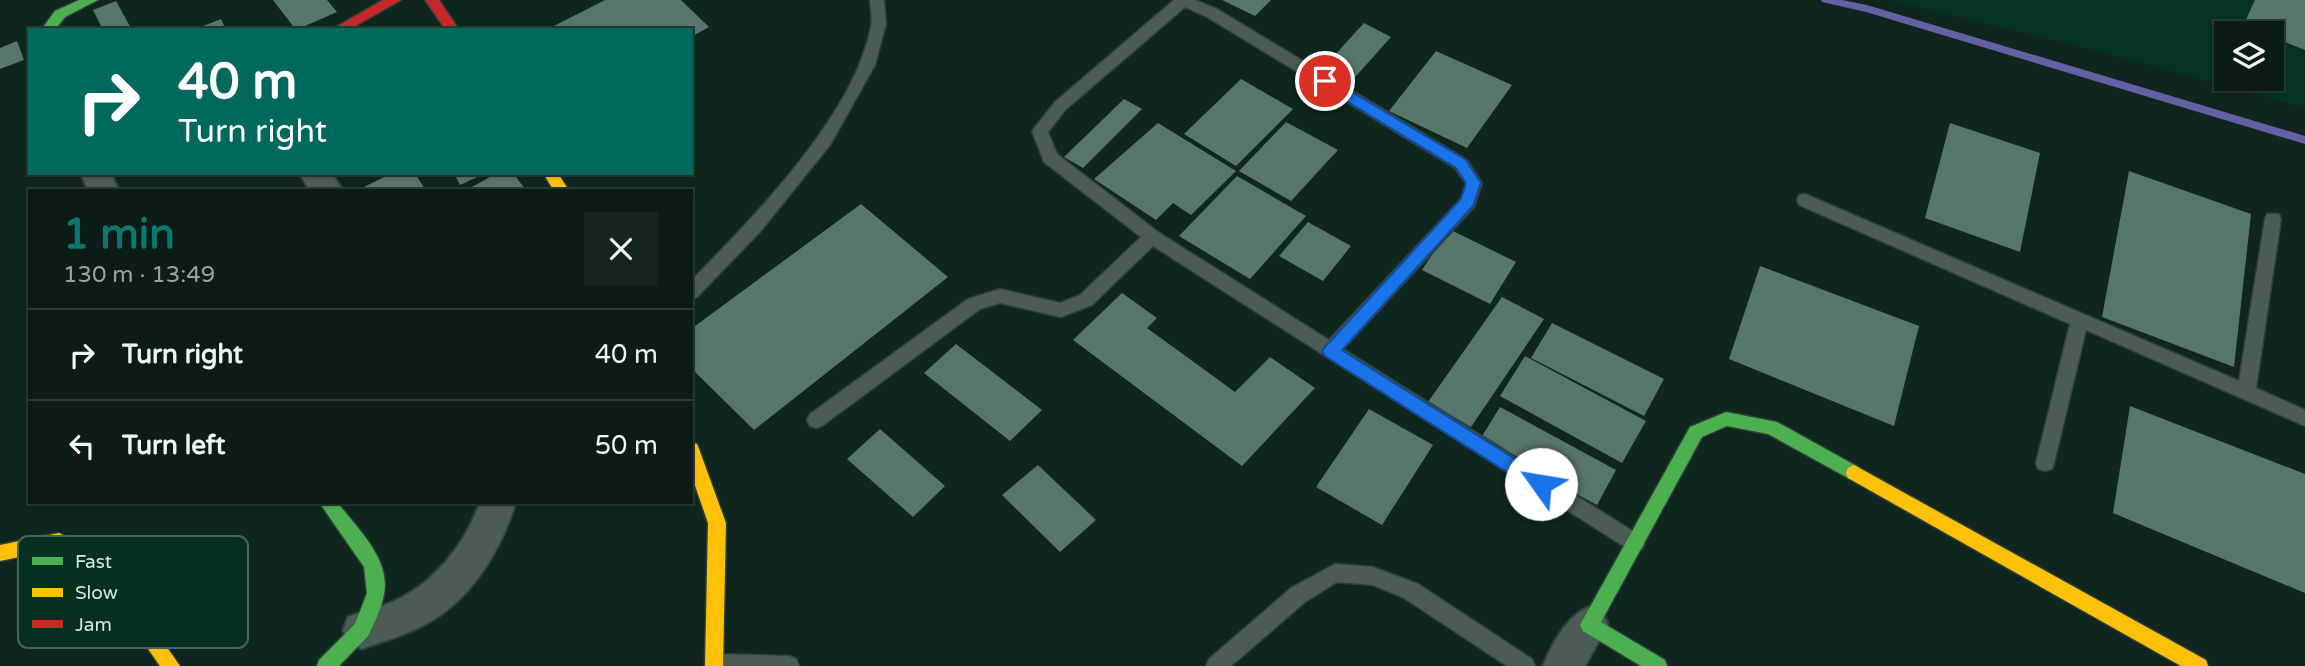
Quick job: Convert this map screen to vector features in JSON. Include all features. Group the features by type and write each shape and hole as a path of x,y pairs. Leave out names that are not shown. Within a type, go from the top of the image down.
{"street":[{"path":"48,28 50,22 62,13 92,0"},
{"path":"341,28 394,0"},
{"path":"432,0 452,28"},
{"path":"316,175 326,189"},
{"path":"1562,666 1589,625 1696,432 1726,419 1770,427 2199,666"},
{"path":"693,455 717,523 714,665"},
{"path":"326,666 362,630 376,593 373,564 328,504"},
{"path":"362,630 403,617 448,589 478,552 497,504"},
{"path":"0,553 18,549"},
{"path":"1589,625 1658,666"},
{"path":"159,648 172,666"}],"lane":[{"path":"693,290 754,226 824,141 867,65 879,24 877,0"},
{"path":"1330,351 1468,202 1474,183 1461,164 1212,13 1182,0 1060,106 1041,131 1049,158 1152,237 1330,351 1634,543"},
{"path":"1805,200 2305,418"},
{"path":"2246,392 2273,219"},
{"path":"816,421 974,304 1000,296 1061,310 1086,300 1152,237"},
{"path":"2045,463 2080,320"},
{"path":"1216,666 1298,595 1335,573 1373,576 1411,591 1525,666"},
{"path":"714,665 789,666"}],"shaded area":[{"path":"1888,0 2305,0 2305,108 2243,91 2284,91 2284,21 2214,21 2214,83 2093,50"}],"building":[{"path":"273,0 327,0 337,12 301,28 294,28"},
{"path":"605,0 681,0 709,27 693,36 693,28 550,28"},
{"path":"1222,0 1271,0 1255,16"},
{"path":"2255,0 2305,0 2305,50 2284,42 2284,21 2245,21"},
{"path":"116,1 131,28 102,28 93,10"},
{"path":"221,19 225,28 198,28"},
{"path":"1364,23 1391,37 1349,84 1321,70"},
{"path":"17,41 24,60 0,69 0,48"},
{"path":"1436,51 1512,85 1467,148 1389,111"},
{"path":"1241,79 1293,109 1236,166 1184,134"},
{"path":"1124,99 1142,109 1083,168 1064,157"},
{"path":"1286,122 1338,150 1291,201 1239,171"},
{"path":"1158,123 1236,171 1191,215 1173,203 1156,220 1094,179"},
{"path":"1950,123 2040,153 2020,252 1925,218"},
{"path":"2129,171 2251,214 2234,367 2102,317"},
{"path":"388,175 416,175 424,188 365,189 364,187"},
{"path":"455,175 482,175 460,185"},
{"path":"493,175 515,175 525,189 469,189"},
{"path":"1237,176 1306,216 1250,279 1179,236"},
{"path":"861,204 948,277 754,430 693,370 693,328"},
{"path":"1308,222 1351,246 1323,281 1279,256"},
{"path":"1449,229 1516,262 1490,304 1422,270"},
{"path":"1760,266 1919,326 1894,426 1729,359"},
{"path":"1122,293 1157,318 1147,328 1235,392 1270,357 1315,388 1242,466 1073,340"},
{"path":"1502,297 1544,319 1471,427 1428,402"},
{"path":"1552,323 1664,379 1644,416 1531,358"},
{"path":"956,344 1042,410 1010,441 924,373"},
{"path":"1525,356 1646,421 1622,463 1500,396"},
{"path":"2130,406 2305,474 2305,593 2113,513"},
{"path":"1500,407 1616,470 1597,505 1479,441"},
{"path":"1369,409 1433,445 1382,525 1316,487"},
{"path":"880,429 945,486 913,517 847,459"},
{"path":"1038,465 1096,520 1060,552 1002,495"}],"waterway":[{"path":"1826,0 1867,9 2305,140"}],"traffic: fast":[{"path":"49,28 60,14 91,0"},
{"path":"1658,666 1589,625 1696,432 1726,419 1771,427 1854,473"},
{"path":"326,666 362,630 376,593 373,564 328,504"}],"traffic: slow":[{"path":"551,175 561,189"},
{"path":"693,455 717,523 714,666"},
{"path":"1854,473 2199,666"},
{"path":"0,553 18,549"},
{"path":"158,648 171,666"}],"traffic: jam":[{"path":"341,28 394,0"},
{"path":"432,0 452,28"}],"route":[{"path":"1325,81 1461,164 1474,183 1468,202 1330,351 1541,484"}]}
